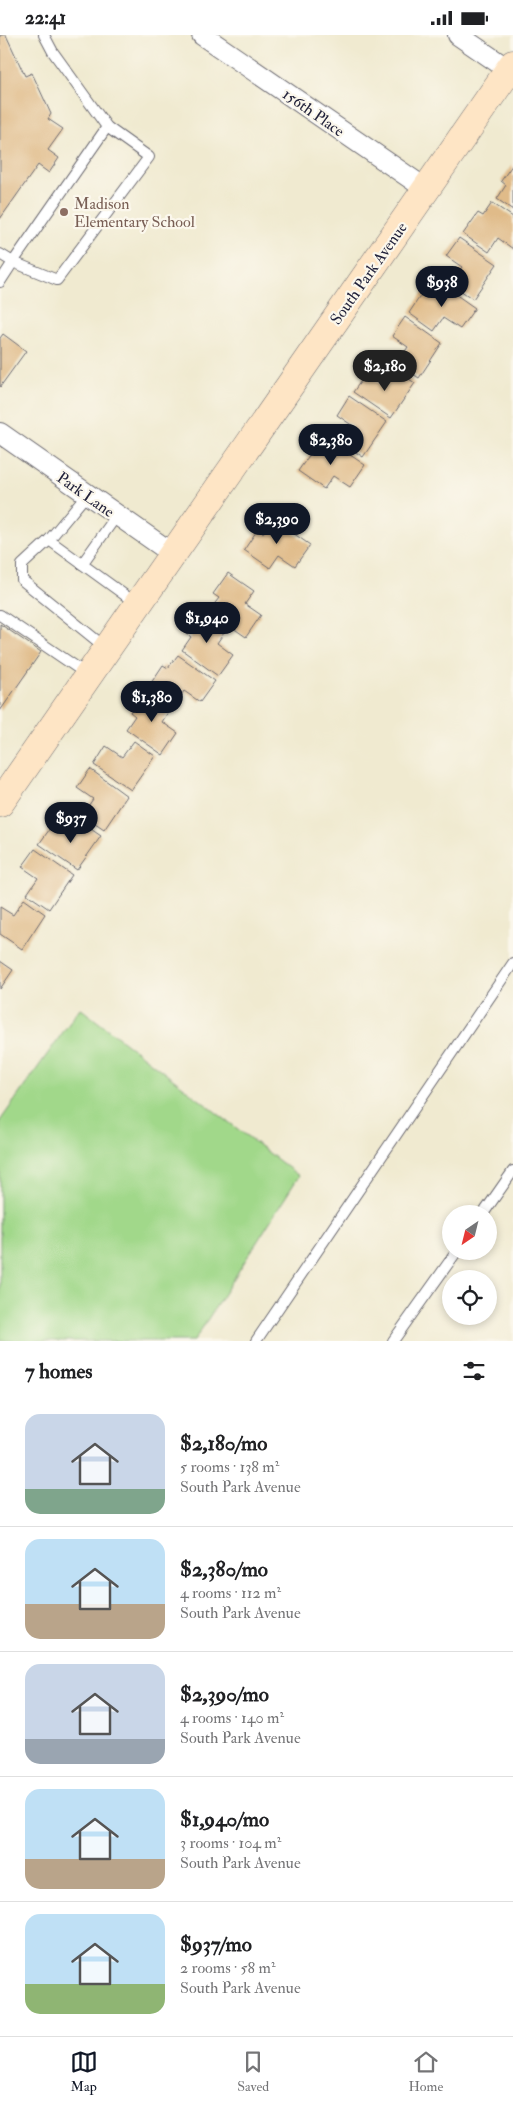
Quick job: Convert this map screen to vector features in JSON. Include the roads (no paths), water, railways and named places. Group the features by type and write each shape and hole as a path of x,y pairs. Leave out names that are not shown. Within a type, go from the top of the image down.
{"street":[{"name":"156th Place","path":"202,35 426,189"},
{"path":"458,35 511,67"},
{"name":"South Park Avenue","path":"0,803 511,67"},
{"name":"Park Lane","path":"0,433 173,554"}],"lane":[{"path":"0,254 13,263 57,280 149,157 107,127 53,52 44,35"},
{"path":"0,282 107,127"},
{"path":"87,494 49,539 22,565 22,579 107,649"},
{"path":"82,564 117,515"},
{"path":"49,539 138,605"},
{"path":"0,615 89,675"},
{"path":"256,1341 513,963"},
{"path":"489,1205 513,1171"},
{"path":"393,1341 450,1260"}],"place":[{"name":"Madison Elementary School","path":"64,212"}]}
